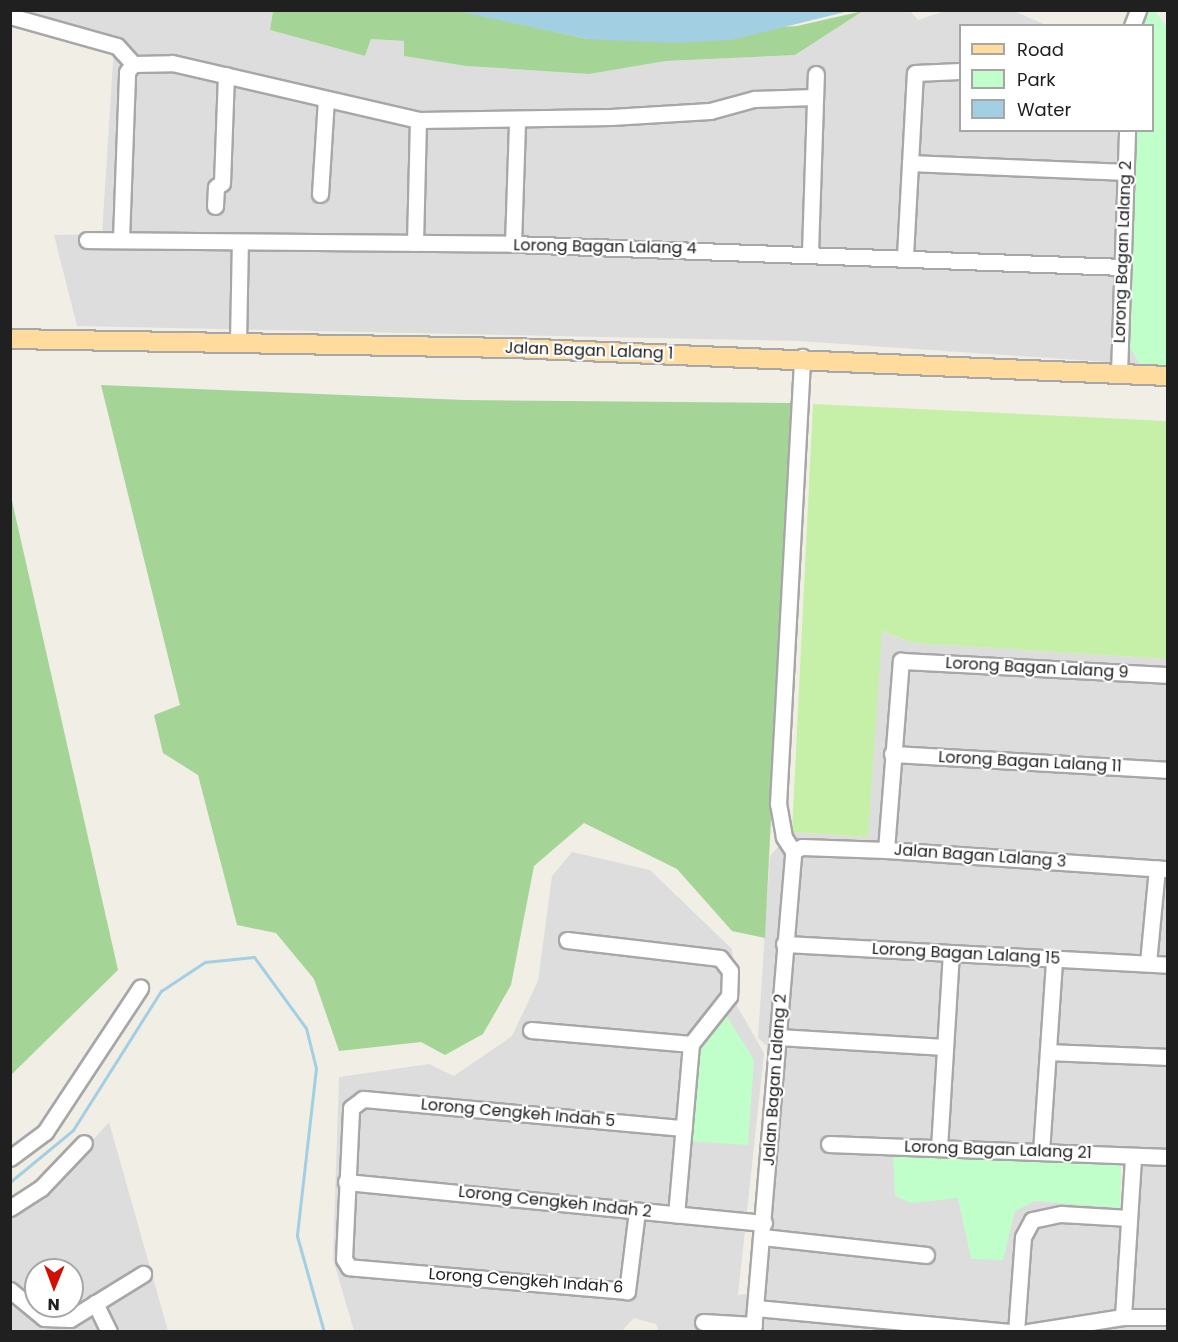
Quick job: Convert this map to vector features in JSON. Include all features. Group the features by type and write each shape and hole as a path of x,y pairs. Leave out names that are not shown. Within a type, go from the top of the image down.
{"main road":[{"name":"Jalan Bagan Lalang 1","path":"10,339 238,342 801,357 1167,376"}],"street":[{"path":"10,16 117,46 133,64"},
{"path":"121,239 127,72 133,64 154,60 418,120 517,122 710,111 754,99 816,97"},
{"path":"905,256 916,69 959,71"},
{"path":"810,252 816,74"},
{"path":"215,206 216,187 222,183 226,75"},
{"path":"320,194 326,99"},
{"path":"415,243 418,120"},
{"path":"513,244 517,122"},
{"name":"Lorong Bagan Lalang 2","path":"1119,374 1126,132"},
{"path":"910,163 1126,172"},
{"name":"Lorong Bagan Lalang 4","path":"87,240 513,244 810,252 1123,267"},
{"path":"238,342 240,242"},
{"path":"793,851 784,837 778,804 801,357"},
{"name":"Lorong Bagan Lalang 9","path":"892,754 897,665 907,660 1167,675"},
{"path":"886,850 892,754"},
{"name":"Lorong Bagan Lalang 11","path":"892,754 1167,770"},
{"name":"Jalan Bagan Lalang 3","path":"793,851 802,847 886,850 1162,868"},
{"name":"Jalan Bagan Lalang 2","path":"753,1328 764,1230 784,944 793,851"},
{"path":"1148,963 1162,868"},
{"path":"567,940 720,958 730,971 729,996 692,1044 676,1214"},
{"name":"Lorong Bagan Lalang 15","path":"784,944 1167,964"},
{"path":"939,1148 951,953"},
{"path":"1041,1152 1053,959"},
{"path":"10,1158 45,1131 140,988"},
{"path":"531,1030 692,1044"},
{"path":"778,1037 945,1047"},
{"path":"1048,1052 1167,1057"},
{"name":"Lorong Cengkeh Indah 5","path":"346,1182 354,1104 363,1099 684,1128"},
{"path":"10,1208 48,1182 84,1143"},
{"name":"Lorong Bagan Lalang 21","path":"829,1144 1167,1157"},
{"path":"1123,1317 1133,1156"},
{"name":"Lorong Cengkeh Indah 2","path":"346,1182 676,1214 926,1255"},
{"name":"Lorong Cengkeh Indah 6","path":"346,1182 345,1264 627,1291 637,1211"},
{"path":"1016,1332 1023,1237 1032,1220 1061,1214 1129,1218"},
{"path":"10,1290 53,1321 70,1319 143,1274"},
{"path":"95,1304 109,1332"},
{"path":"756,1308 858,1326 1010,1332"},
{"path":"1028,1332 1123,1317 1167,1317"},
{"path":"703,1322 753,1328"}],"shaded area":[{"path":"22,11 273,11 270,30 365,56 371,39 404,41 404,56 466,66 589,74 666,61 795,55 863,11 910,11 918,20 944,11 1014,11 1044,24 959,24 959,132 1154,132 1154,24 1136,24 1147,11 1154,11 1168,28 1167,366 799,341 77,326 54,235 102,234 114,47 19,25"},
{"path":"881,631 913,643 1167,659 1167,1331 659,1332 656,1324 634,1318 621,1332 354,1331 333,1259 339,1077 429,1064 454,1076 512,1036 538,981 552,876 572,852 650,870 732,949 737,1006 764,1053 738,1295 761,1292 784,1061 758,1038 770,856 792,832 868,837","holes":["1121,1165 1133,1166 1120,1205"]},
{"path":"109,1122 168,1331 11,1331 10,1213 47,1192"}],"green space":[{"path":"457,10 588,39 797,26 863,11 795,55 666,61 589,74 466,66 404,56 404,41 371,39 365,56 270,30 273,11"},
{"path":"1147,11 1154,11 1168,28 1167,366 1140,365 1130,347 1135,132 1154,132 1154,24 1138,24"},
{"path":"101,385 464,400 792,403 765,938 732,931 677,869 584,823 534,866 511,985 483,1034 445,1055 421,1042 339,1051 314,979 276,933 237,925 198,775 163,753 154,715 180,705"},
{"path":"813,404 1167,421 1167,659 913,643 882,631 868,837 792,832"},
{"path":"10,492 118,970 11,1075 10,1075"},
{"path":"723,1010 754,1060 748,1145 687,1141 695,1047"},
{"path":"893,1153 1121,1165 1120,1208 1035,1201 1015,1211 1003,1260 971,1259 958,1198 911,1203 895,1196"}],"water":[{"path":"849,10 731,40 674,43 588,39 457,11"}],"waterway":[{"path":"10,1182 73,1130 161,991 205,962 254,957 306,1028 316,1068 297,1236 324,1332"}]}
